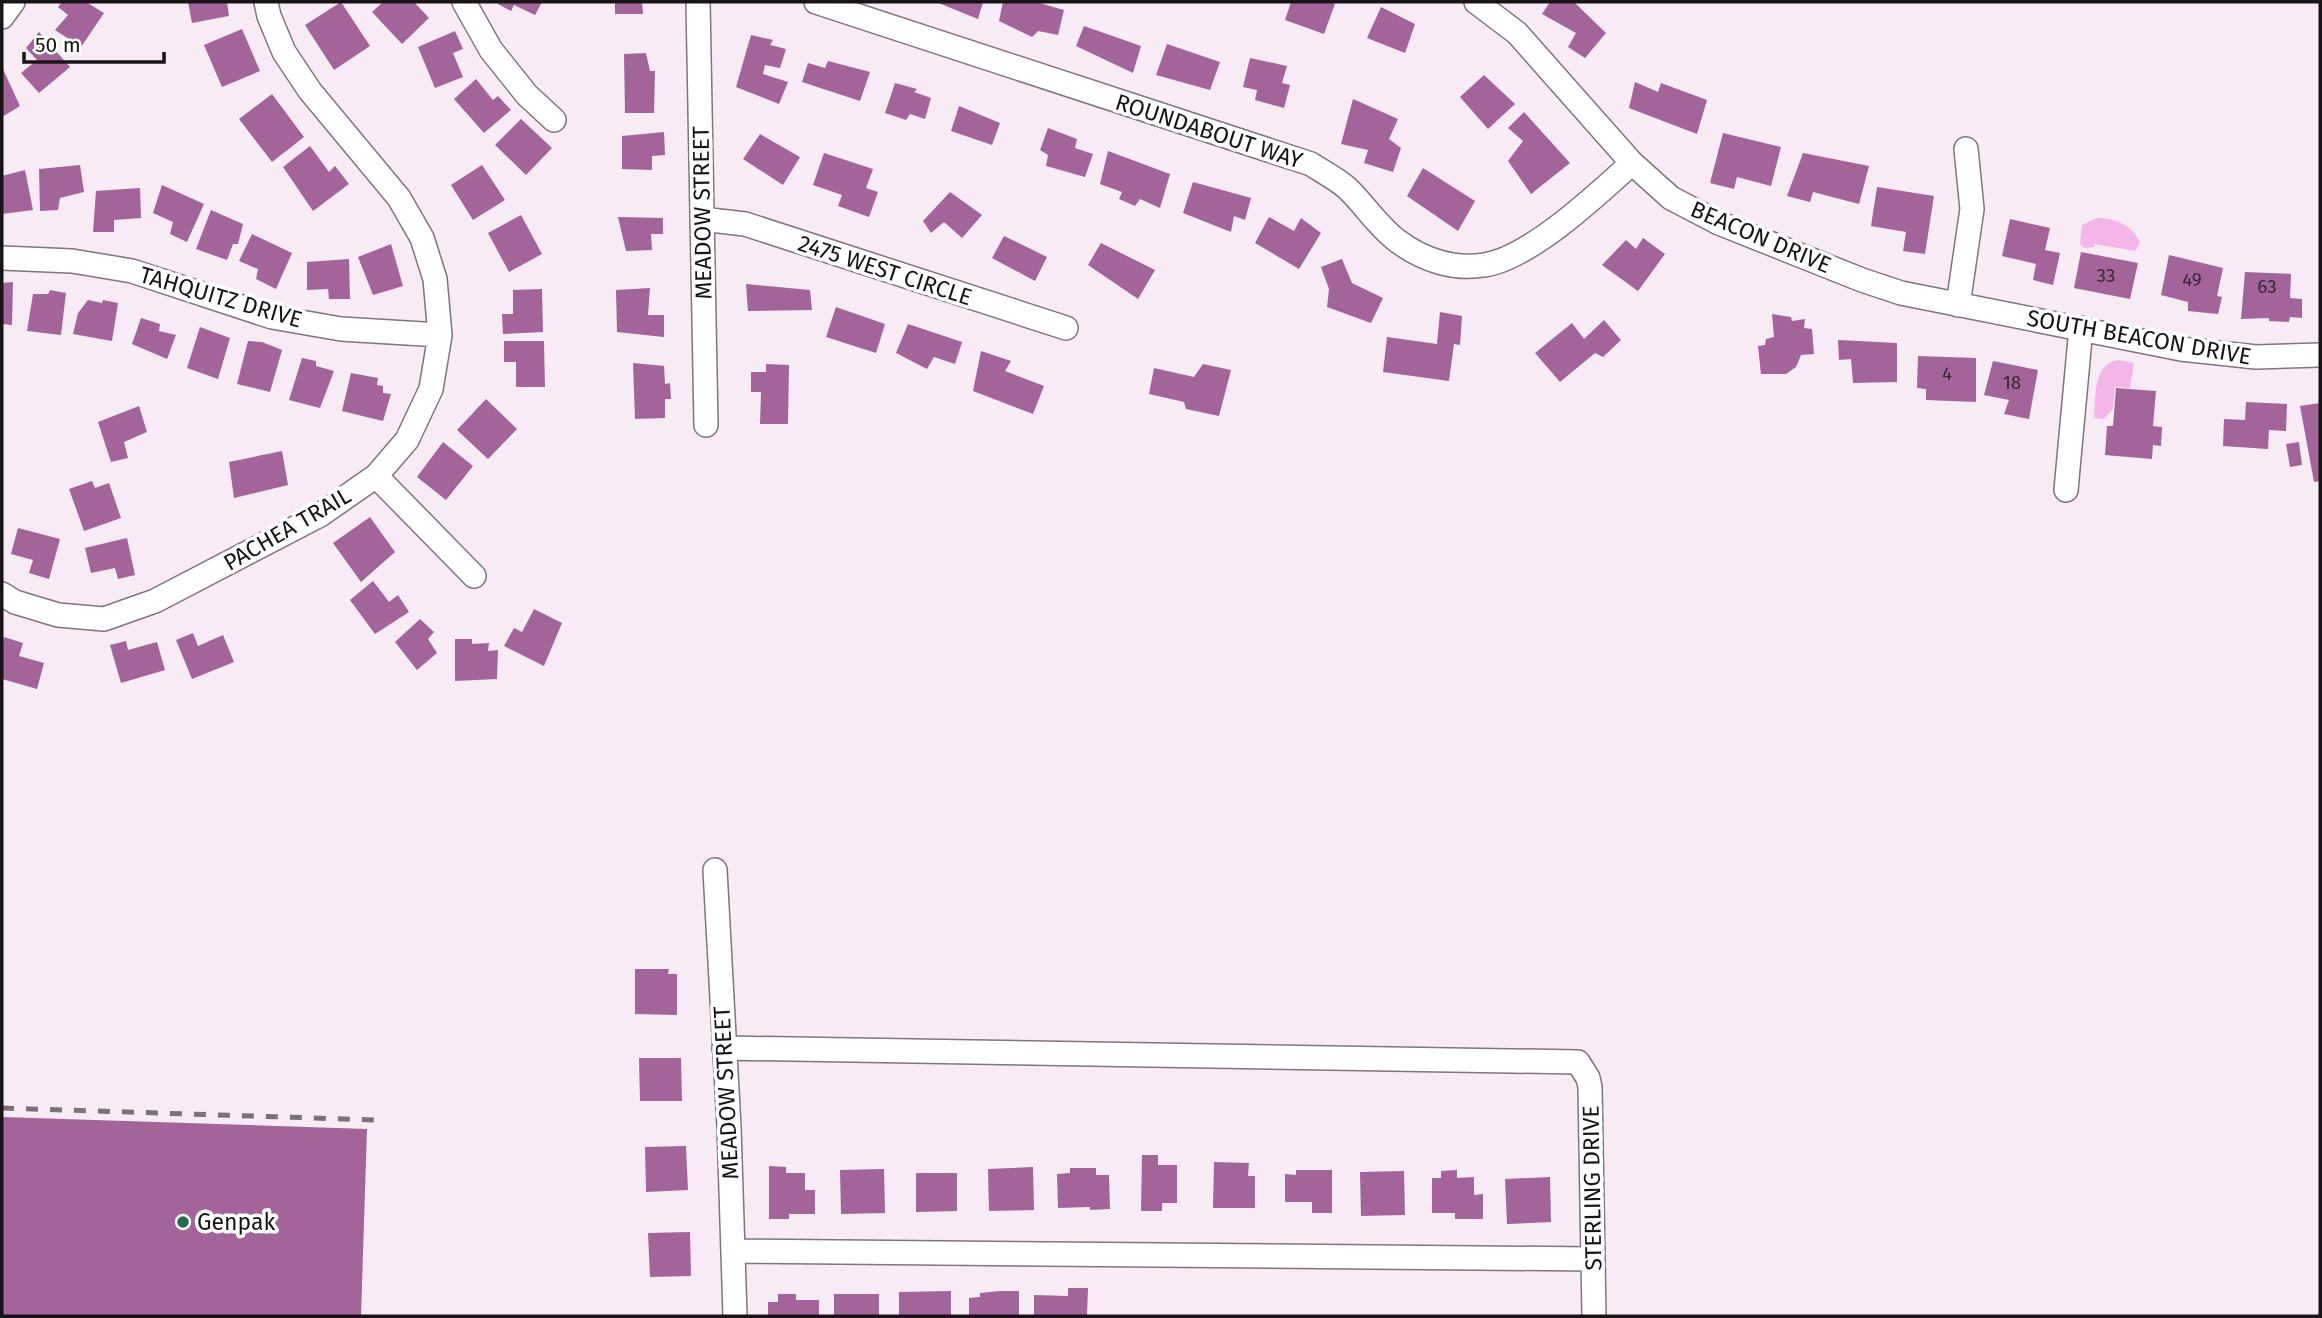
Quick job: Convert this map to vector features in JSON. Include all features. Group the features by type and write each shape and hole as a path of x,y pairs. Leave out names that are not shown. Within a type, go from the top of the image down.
{"street":[{"path":"2,17 13,2"},
{"name":"PACHEA TRAIL","path":"2,594 15,602 58,615 104,619 155,601 320,515 376,476 407,440 431,389 440,335 435,279 422,238 399,198 310,91 284,52 266,2"},
{"path":"464,2 491,50 527,95 554,120"},
{"name":"MEADOW STREET","path":"698,2 706,425"},
{"name":"ROUNDABOUT WAY","path":"816,2 1311,164 1345,186 1397,241 1422,257 1451,265 1485,265 1514,255 1547,234 1632,163"},
{"name":"BEACON DRIVE","path":"1476,2 1517,33 1632,163 1671,198 1719,223 1862,280 1901,293 1958,305"},
{"path":"1958,305 1972,209 1966,149"},
{"name":"2475 WEST CIRCLE","path":"702,219 745,224 1066,328"},
{"name":"TAHQUITZ DRIVE","path":"2,258 72,261 132,271 272,317 341,329 440,335"},
{"name":"SOUTH BEACON DRIVE","path":"1958,305 2181,349 2230,355 2320,355"},
{"path":"2066,490 2081,328"},
{"path":"376,476 474,576"},
{"name":"MEADOW STREET","path":"715,870 735,1316"},
{"name":"STERLING DRIVE","path":"724,1048 1578,1062 1590,1087 1594,1316"},
{"path":"734,1251 1593,1259"}],"shaded area":[{"path":"2097,218 2110,219 2128,227 2140,242 2135,251 2095,244 2094,247 2084,248 2080,244 2082,225"},
{"path":"2118,360 2134,363 2130,388 2115,387 2113,409 2104,419 2094,418 2100,375 2110,363"}],"building":[{"path":"62,2 86,2 104,13 81,47 55,30 68,15 58,7"},
{"path":"188,2 227,2 229,16 192,23"},
{"path":"341,2 370,46 334,70 305,25"},
{"path":"383,2 414,2 429,18 402,44 372,12"},
{"path":"542,2 535,15 514,5 511,11 498,4"},
{"path":"615,2 642,2 643,14 615,14"},
{"path":"936,2 983,2 978,19"},
{"path":"1003,2 1036,2 1064,10 1058,35 1038,31 1032,37 999,21"},
{"path":"1291,2 1335,4 1324,34 1285,20"},
{"path":"1550,2 1574,2 1606,33 1585,58 1568,47 1576,33 1542,14"},
{"path":"1381,7 1415,24 1405,53 1367,38"},
{"path":"1084,26 1141,46 1133,73 1076,46"},
{"path":"242,29 260,71 222,87 204,45"},
{"path":"455,31 463,49 453,53 463,77 435,88 418,47"},
{"path":"39,32 70,67 39,93 21,73 37,60 26,48"},
{"path":"751,35 773,40 770,45 786,49 780,68 765,65 763,74 788,82 779,104 736,87"},
{"path":"1167,44 1220,62 1210,90 1156,75"},
{"path":"646,53 650,71 655,71 654,113 625,113 624,54"},
{"path":"1250,58 1287,66 1282,83 1290,85 1284,108 1255,100 1257,90 1243,87"},
{"path":"828,61 870,72 860,101 802,82 808,63 825,68"},
{"path":"2,67 20,106 2,117"},
{"path":"1484,75 1515,104 1488,129 1460,97"},
{"path":"476,79 493,100 498,96 511,110 484,133 454,99"},
{"path":"1635,82 1658,92 1661,83 1707,100 1697,134 1629,108"},
{"path":"895,83 917,89 914,92 931,98 925,119 910,114 906,120 885,113"},
{"path":"272,94 304,137 272,162 239,119"},
{"path":"1353,99 1398,119 1389,139 1401,148 1393,172 1364,163 1368,150 1341,144"},
{"path":"959,106 1000,123 992,145 951,131"},
{"path":"1524,112 1570,163 1531,194 1508,161 1523,141 1508,128"},
{"path":"521,119 552,148 526,175 495,145"},
{"path":"1048,128 1077,139 1075,148 1093,154 1085,177 1046,166 1048,155 1040,150"},
{"path":"664,132 665,155 652,156 652,170 622,169 622,136"},
{"path":"1723,133 1781,147 1771,186 1737,177 1734,189 1710,183"},
{"path":"760,134 800,157 783,185 743,159"},
{"path":"310,146 329,172 335,166 349,184 313,211 283,167"},
{"path":"1108,151 1170,174 1160,208 1140,199 1135,206 1119,199 1122,192 1100,184"},
{"path":"824,153 873,169 866,188 878,192 869,217 838,206 842,195 813,185"},
{"path":"1803,153 1869,166 1859,204 1813,192 1810,202 1787,196"},
{"path":"80,165 84,192 60,198 58,210 40,211 39,169"},
{"path":"482,165 505,200 473,220 451,185"},
{"path":"1423,168 1475,201 1458,231 1407,196"},
{"path":"25,170 33,210 2,214 2,176"},
{"path":"1193,182 1251,198 1245,220 1234,216 1231,232 1183,213"},
{"path":"162,185 204,204 187,242 170,234 173,222 153,213"},
{"path":"1877,187 1934,196 1925,254 1903,251 1906,232 1871,226"},
{"path":"140,188 141,218 114,220 114,232 93,232 96,191"},
{"path":"950,192 982,215 962,238 944,222 931,233 923,221"},
{"path":"211,210 243,224 238,244 233,244 227,260 196,249"},
{"path":"521,215 542,254 509,272 488,233"},
{"path":"618,217 663,218 663,234 651,234 652,250 626,251"},
{"path":"1269,217 1294,231 1301,218 1321,233 1299,269 1255,243"},
{"path":"2010,219 2050,228 2045,250 2060,253 2053,285 2033,280 2036,264 2002,256"},
{"path":"252,234 292,253 276,289 256,279 258,269 239,261"},
{"path":"1004,236 1047,257 1035,281 992,258"},
{"path":"1643,238 1665,254 1638,291 1602,265 1626,240 1636,249"},
{"path":"1101,243 1155,270 1138,299 1088,265"},
{"path":"391,244 403,286 373,295 358,257"},
{"path":"2081,252 2138,263 2130,299 2074,288"},
{"path":"2169,255 2223,268 2217,296 2222,297 2218,314 2188,311 2188,302 2161,295"},
{"path":"349,259 350,299 329,299 328,289 307,290 307,262"},
{"path":"1342,259 1352,283 1383,298 1371,323 1327,307 1329,289 1321,267"},
{"path":"2245,272 2291,274 2290,298 2302,299 2302,318 2290,317 2289,322 2269,321 2269,318 2241,319"},
{"path":"13,282 12,325 2,324 2,283"},
{"path":"746,284 810,290 812,310 748,311"},
{"path":"650,288 648,315 664,315 664,337 617,332 616,290"},
{"path":"542,289 543,332 503,334 502,314 513,314 513,290"},
{"path":"50,290 66,293 61,335 27,331 33,294 48,294"},
{"path":"88,300 118,303 112,341 73,334 78,313"},
{"path":"836,307 885,324 876,353 826,337"},
{"path":"1440,312 1462,316 1460,345 1454,344 1449,381 1383,372 1387,337 1437,344"},
{"path":"1772,314 1791,317 1792,321 1805,319 1804,328 1812,329 1814,354 1801,355 1796,367 1786,374 1761,374 1758,346 1765,345 1766,339 1774,337"},
{"path":"141,318 160,324 159,331 176,335 167,359 132,344"},
{"path":"1604,320 1621,340 1603,357 1595,353 1560,382 1535,353 1572,323 1584,339"},
{"path":"908,324 962,342 955,364 934,357 927,369 896,353"},
{"path":"200,327 230,338 218,379 187,368"},
{"path":"1838,340 1897,343 1897,382 1853,383 1851,359 1839,360"},
{"path":"248,341 262,342 282,350 270,392 237,384"},
{"path":"504,341 544,341 545,387 516,387 516,362 504,362"},
{"path":"981,351 1011,361 1005,371 1044,386 1033,414 973,391"},
{"path":"1918,356 1976,358 1976,402 1926,400 1926,389 1917,388"},
{"path":"302,358 316,361 316,366 334,371 320,408 289,400"},
{"path":"1993,361 2038,370 2029,419 2004,414 2009,400 1984,395"},
{"path":"633,363 664,366 665,384 670,383 671,399 665,399 665,418 635,419"},
{"path":"766,364 789,365 788,424 760,424 761,392 751,392 751,372 766,372"},
{"path":"1203,364 1231,370 1219,416 1186,409 1184,402 1149,394 1154,368 1194,377"},
{"path":"351,373 378,378 377,385 383,386 383,393 391,394 383,421 342,411"},
{"path":"2116,388 2156,391 2153,426 2162,427 2161,446 2153,445 2152,459 2105,455 2107,426 2113,426"},
{"path":"486,399 517,429 488,459 457,430"},
{"path":"2246,402 2287,404 2286,431 2269,430 2268,449 2223,446 2224,419 2245,420"},
{"path":"2320,403 2320,481 2314,482 2300,406"},
{"path":"139,406 147,432 124,442 128,458 111,462 98,422"},
{"path":"443,442 473,466 446,500 417,477"},
{"path":"2299,442 2302,465 2290,467 2286,444"},
{"path":"282,451 288,485 234,498 229,462"},
{"path":"92,481 95,488 109,483 121,518 84,531 69,489"},
{"path":"370,517 395,552 361,582 333,543"},
{"path":"18,528 60,539 49,579 29,573 33,560 11,554"},
{"path":"127,538 135,575 118,579 115,568 91,573 85,548"},
{"path":"373,581 389,602 398,595 409,612 375,634 350,600"},
{"path":"534,609 562,623 544,666 504,646 514,628 522,632"},
{"path":"420,619 434,632 428,639 437,653 417,670 395,642"},
{"path":"193,633 198,646 223,635 234,662 192,679 176,640"},
{"path":"4,637 23,643 19,656 44,663 37,689 2,679"},
{"path":"455,639 472,639 472,644 489,643 488,651 498,650 497,679 455,681"},
{"path":"126,641 128,650 157,642 165,670 121,683 110,645"},
{"path":"635,969 669,969 668,974 677,974 677,1015 635,1014"},
{"path":"639,1058 681,1058 682,1101 640,1101"},
{"name":"Genpak","path":"2,1117 367,1129 361,1316 2,1316"},
{"path":"686,1146 688,1190 646,1192 645,1147"},
{"path":"1142,1155 1158,1155 1158,1165 1177,1165 1177,1203 1162,1203 1162,1211 1141,1211"},
{"path":"1214,1162 1249,1163 1248,1176 1255,1176 1255,1208 1213,1208"},
{"path":"769,1166 786,1167 786,1173 805,1173 805,1190 815,1190 815,1214 789,1214 789,1219 769,1219"},
{"path":"1033,1167 1034,1210 989,1211 988,1169"},
{"path":"1070,1168 1096,1168 1096,1175 1109,1175 1110,1209 1058,1208 1057,1174 1070,1173"},
{"path":"884,1169 885,1213 841,1214 840,1170"},
{"path":"1296,1170 1332,1170 1332,1213 1312,1213 1312,1202 1285,1202 1285,1174 1296,1175"},
{"path":"1457,1170 1457,1178 1474,1177 1474,1195 1483,1194 1483,1219 1455,1219 1455,1213 1432,1213 1432,1178 1441,1178 1441,1171"},
{"path":"1404,1171 1405,1215 1361,1216 1360,1172"},
{"path":"916,1173 957,1173 957,1211 916,1212"},
{"path":"1550,1177 1551,1222 1507,1224 1505,1179"},
{"path":"690,1232 691,1276 650,1277 648,1233"},
{"path":"1068,1288 1088,1288 1087,1316 1034,1316 1034,1295 1068,1296"},
{"path":"951,1291 951,1315 899,1316 899,1292"},
{"path":"1019,1291 1019,1316 969,1316 969,1298 980,1297 980,1293"},
{"path":"778,1294 796,1294 796,1300 819,1300 819,1316 768,1316 768,1302 778,1302"},
{"path":"834,1294 879,1294 879,1316 834,1316"}],"railway":[{"path":"2,1108 376,1120"}],"place":[{"name":"Genpak","path":"183,1222"}]}
